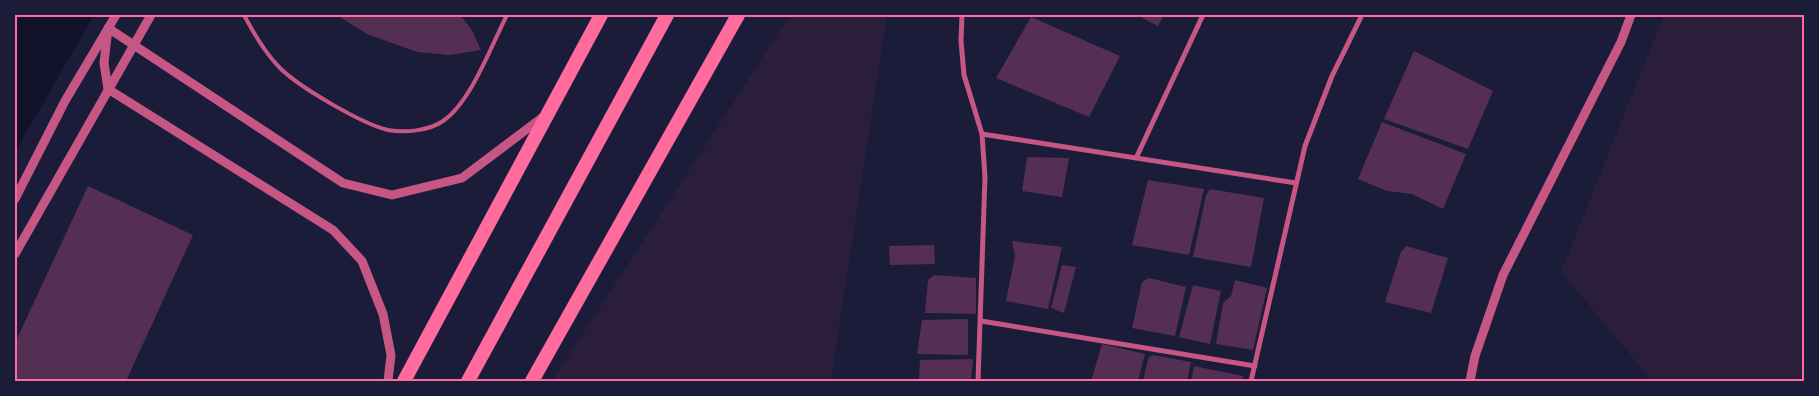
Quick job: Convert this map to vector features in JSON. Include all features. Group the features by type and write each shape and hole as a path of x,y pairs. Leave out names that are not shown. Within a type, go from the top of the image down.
{"highway":[{"path":"404,381 550,113 601,15"},
{"path":"468,381 667,15"},
{"path":"532,381 738,15"}],"street":[{"path":"15,199 65,101 116,15"},
{"path":"15,254 152,15"},
{"path":"962,15 961,41 964,75 982,134 985,177 978,381"},
{"path":"1137,156 1203,15"},
{"path":"1251,381 1296,183 1317,111 1362,15"},
{"path":"1470,381 1475,356 1503,274 1622,42 1631,15"},
{"path":"108,28 343,183 392,195 462,178 550,113"},
{"path":"108,28 104,63 108,89 333,230 362,261 383,314 392,356 388,381"},
{"path":"982,134 1137,156 1296,183"},
{"path":"981,321 1255,366"}],"lane":[{"path":"244,15 258,41 281,68 320,96 360,118 388,130 420,130 443,122 464,102 507,15"}],"shaded area":[{"path":"15,15 94,15 15,152"},
{"path":"790,15 887,15 831,381 552,381"},
{"path":"1664,15 1804,15 1804,381 1652,381 1561,272"}],"building":[{"path":"337,15 460,15 472,30 481,50 450,55 417,52 367,34"},
{"path":"1137,15 1164,15 1158,26"},
{"path":"1031,17 1120,56 1089,117 996,78"},
{"path":"1414,51 1493,91 1468,149 1384,119"},
{"path":"1382,122 1466,154 1443,209 1412,194 1387,191 1358,179"},
{"path":"1027,157 1069,158 1062,197 1022,191"},
{"path":"1148,180 1204,189 1189,255 1132,245"},
{"path":"88,186 193,235 126,381 15,381 15,343"},
{"path":"1210,189 1264,198 1251,267 1193,257 1206,195"},
{"path":"1012,241 1062,247 1048,309 1006,301 1015,256"},
{"path":"934,245 935,264 890,265 889,246"},
{"path":"1406,246 1448,258 1431,313 1385,302 1401,252"},
{"path":"1062,265 1076,267 1064,313 1051,308"},
{"path":"934,275 976,278 976,314 925,313 928,280"},
{"path":"1149,278 1186,287 1175,336 1132,328 1142,282"},
{"path":"1235,280 1267,288 1253,350 1216,344 1223,303 1231,296"},
{"path":"1193,285 1221,291 1210,344 1179,337"},
{"path":"968,319 968,355 917,354 922,320"},
{"path":"1102,344 1145,354 1138,381 1091,381"},
{"path":"1152,355 1191,362 1187,381 1143,381 1148,359"},
{"path":"973,359 971,381 919,381 920,360"},
{"path":"1194,366 1243,376 1242,381 1191,381"}]}
